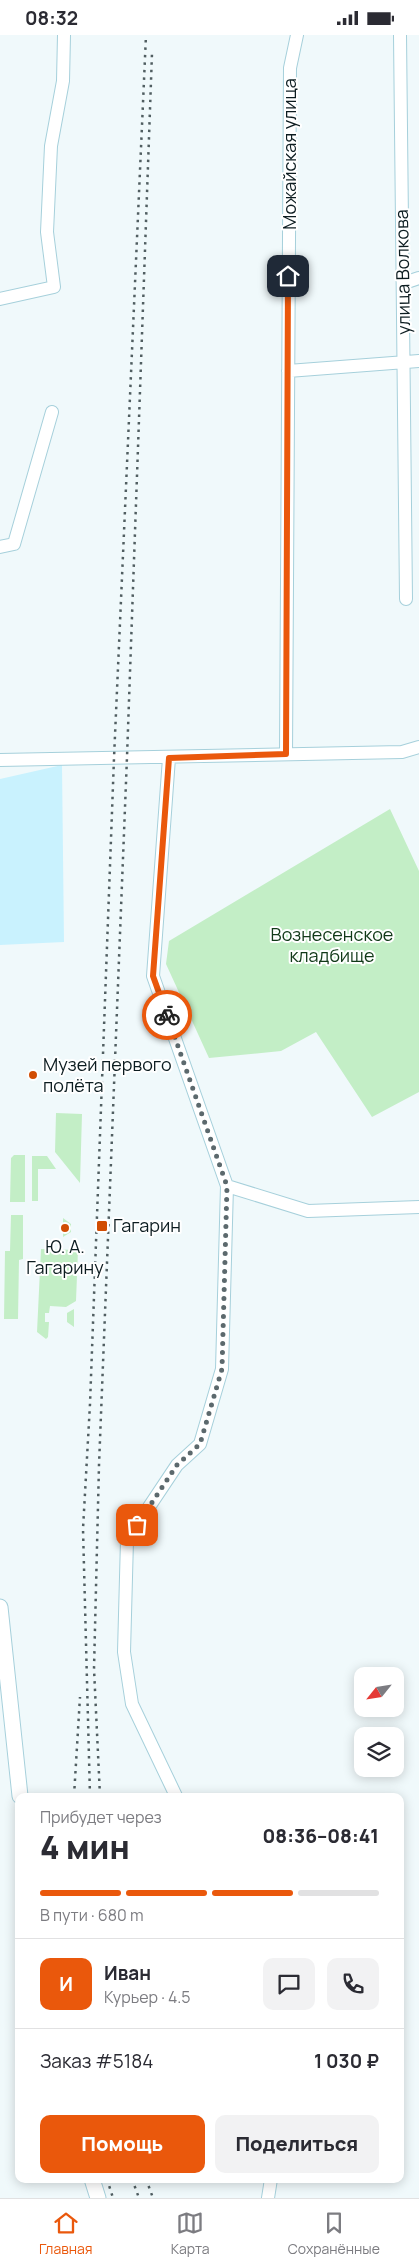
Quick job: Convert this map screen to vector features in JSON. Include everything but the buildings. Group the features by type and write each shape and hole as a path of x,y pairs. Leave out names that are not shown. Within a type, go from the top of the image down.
{"main road":[{"path":"0,1607 20,1793"},
{"path":"93,2183 98,2198"}],"street":[{"path":"0,299 54,287 46,232 51,146 63,81 64,35"},
{"name":"Можайская улица","path":"286,754 290,68 297,35"},
{"name":"улица Волкова","path":"400,35 406,599"},
{"path":"404,283 419,278"},
{"path":"288,371 419,361"},
{"path":"0,547 14,544 52,412"},
{"path":"0,760 402,752 419,747"},
{"path":"169,758 153,976 227,1186 222,1369 200,1444 177,1465 128,1540 124,1652 132,1704 175,1793"},
{"path":"227,1186 308,1211 419,1207"},
{"path":"268,2198 270,2183"}],"shaded area":[{"path":"62,765 64,942 0,945 0,779"}],"green space":[{"name":"Вознесенское кладбище","path":"390,809 419,871 419,1092 372,1117 316,1032 281,1051 209,1058 166,964 169,941"},
{"path":"56,1113 82,1114 80,1183 55,1152"},
{"path":"14,1155 25,1155 25,1202 10,1202 11,1158"},
{"path":"32,1156 47,1156 56,1169 38,1169 38,1201 32,1201"},
{"path":"11,1215 23,1215 23,1259 19,1260 18,1319 4,1319 5,1251 10,1251"},
{"path":"63,1218 71,1224 71,1232 63,1237"},
{"path":"41,1249 78,1250 76,1301 66,1307 50,1306 49,1313 45,1313 45,1322 49,1322 48,1337 46,1339 37,1332"},
{"path":"74,1309 74,1327 67,1322 67,1313"}],"railway":[{"path":"90,1793 83,1529 90,1404 114,758 146,35"},
{"path":"100,1793 94,1669 99,1465 152,53"},
{"path":"74,1793 80,1697"},
{"path":"108,2183 113,2198"},
{"path":"133,2183 139,2198"},
{"path":"147,2183 153,2198"}],"way so far":[{"path":"137,1525 177,1465 200,1444 222,1369 227,1186 167,1015"}],"place":[{"name":"Музей первого полёта","path":"33,1075"},
{"name":"Гагарин","path":"102,1226"},
{"name":"Ю. А. Гагарину","path":"65,1228"}],"route":[{"path":"167,1015 153,976 169,758 286,754 288,276"}]}
